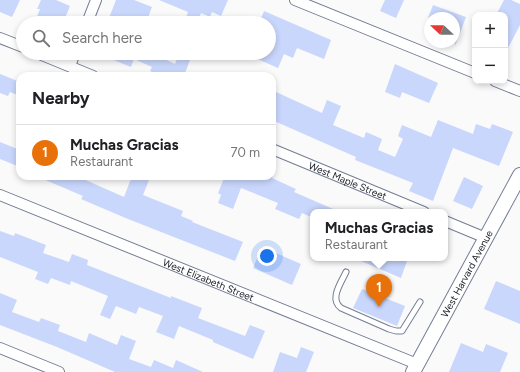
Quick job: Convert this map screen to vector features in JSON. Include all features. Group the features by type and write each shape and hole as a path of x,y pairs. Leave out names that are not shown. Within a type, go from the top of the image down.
{"main road":[{"name":"West Harvard Avenue","path":"415,368 520,175"}],"street":[{"path":"90,16 96,0"},
{"path":"294,0 472,72"},
{"path":"0,38 16,44"},
{"path":"55,60 84,72"},
{"path":"70,66 72,60"},
{"path":"502,84 520,91"},
{"name":"West Maple Street","path":"276,152 417,209"},
{"name":"West Elizabeth Street","path":"0,195 415,368"},
{"path":"448,222 486,238"},
{"path":"0,348 59,372"}],"lane":[{"path":"346,272 336,294 336,304 341,308 389,329 402,331 420,302"}],"building":[{"path":"0,0 20,0 12,17 0,12"},
{"path":"41,0 56,0 70,6 66,16 37,16 40,9 37,9"},
{"path":"116,0 134,0 152,7 149,16 110,16"},
{"path":"159,0 228,0 221,16 212,12 210,16 201,13 200,16 187,16 188,12"},
{"path":"385,0 404,0 396,18 380,11"},
{"path":"504,0 511,0 520,4 520,25 508,48 508,12 498,12"},
{"path":"433,5 452,12 430,12"},
{"path":"264,11 276,16 262,16"},
{"path":"460,15 466,17 460,33"},
{"path":"276,16 331,40 324,59 297,48 293,58 284,54 278,68 260,60 276,60"},
{"path":"114,60 134,60 131,67"},
{"path":"136,60 167,60 175,64 176,60 190,60 185,72 152,72 150,71 152,67"},
{"path":"395,64 438,83 429,103 402,92 400,98 385,92"},
{"path":"0,74 16,80 16,94 10,92 8,96 0,93"},
{"path":"276,92 322,113 327,100 341,106 333,125 364,138 366,132 382,139 378,150 395,157 403,139 398,136 402,125 431,137 438,120 473,134 476,124 490,129 492,124 513,132 499,166 453,148 433,201 409,191 413,183 355,160 356,157 276,122"},
{"path":"0,142 16,148 16,165 0,159"},
{"path":"464,177 483,186 472,209 453,201"},
{"path":"45,180 86,180 124,197 130,180 149,180 143,195 183,211 181,216 193,221 192,222 243,242 235,261 81,199 83,196"},
{"path":"223,180 276,180 296,189 294,192 333,209 310,209 310,217 302,213 299,219 275,209 278,203 241,188 233,209 218,203 221,195 218,193"},
{"path":"0,231 14,236 15,233 46,245 43,253 69,262 72,254 88,260 87,265 171,298 171,296 202,308 198,318 245,336 250,325 265,331 253,359 179,326 174,339 156,332 163,316 139,307 136,314 116,306 110,319 100,315 108,296 71,281 70,285 51,278 48,284 35,279 38,272 0,257"},
{"path":"262,247 301,264 292,285 253,268"},
{"path":"361,261 407,261 401,278"},
{"path":"496,281 520,291 520,324 484,309"},
{"path":"362,289 405,306 397,326 353,308"},
{"path":"0,293 17,300 12,312 39,322 41,318 60,325 58,331 86,342 89,333 117,345 121,335 136,341 129,359 151,367 154,360 173,368 176,360 203,372 115,372 0,325"},
{"path":"461,343 483,352 486,344 508,353 500,372 449,372"},
{"path":"301,347 314,352 306,372 273,372 280,352 297,358"}],"place":[{"name":"Muchas Gracias","path":"379,307"}]}
